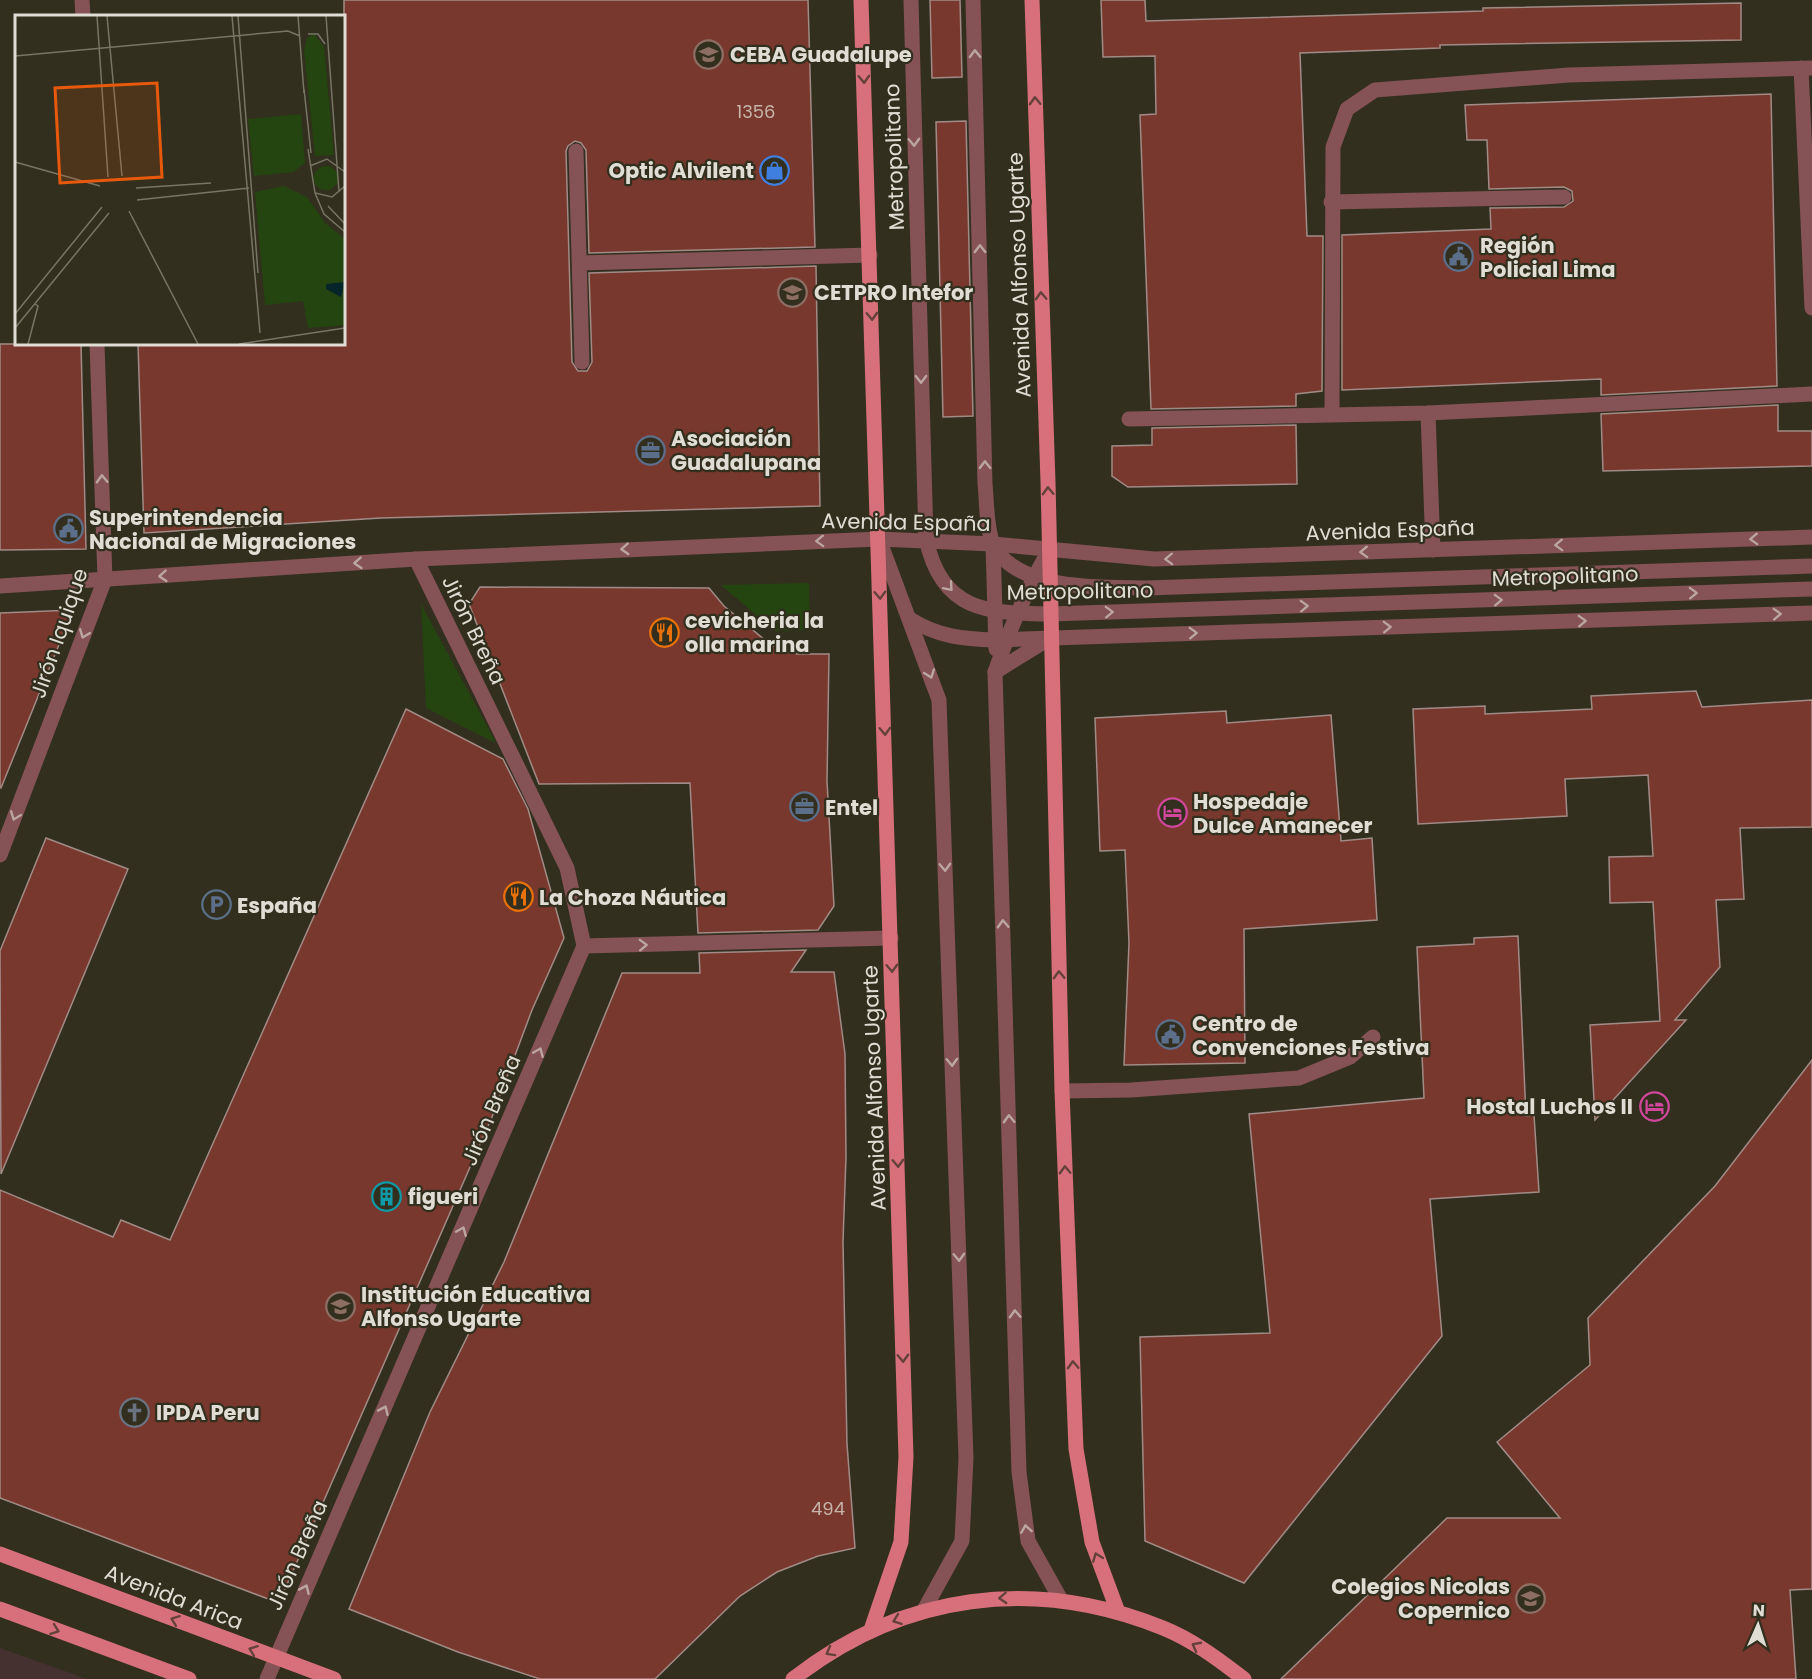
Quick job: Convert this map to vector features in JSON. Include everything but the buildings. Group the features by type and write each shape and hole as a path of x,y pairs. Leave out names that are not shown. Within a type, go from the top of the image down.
{"main road":[{"name":"Avenida Alfonso Ugarte","path":"861,0 906,1496 901,1542 871,1630"},
{"name":"Avenida Alfonso Ugarte","path":"1032,0 1051,581 1050,638 1062,1091 1076,1449 1092,1542 1118,1612"},
{"name":"Avenida Arica","path":"0,1554 334,1679"},
{"path":"793,1679 821,1657 871,1630 924,1610 969,1600 1015,1598 1061,1600 1118,1612 1165,1629 1206,1651 1244,1679"},
{"path":"0,1609 189,1679"}],"street":[{"path":"82,0 83,15"},
{"name":"Metropolitano","path":"910,0 926,539 929,553 945,583 959,598 981,610 1050,614 1812,589"},
{"path":"973,0 986,484 993,544 995,612 1001,639 995,672 1019,1472 1028,1541 1061,1600"},
{"path":"1332,414 1333,147 1347,109 1375,90 1569,75 1807,68 1812,308"},
{"path":"576,151 582,362"},
{"path":"1331,202 1564,197"},
{"path":"580,263 870,255"},
{"name":"Jirón Iquique","path":"0,855 105,579 97,345"},
{"path":"1129,418 1428,413 1812,394"},
{"path":"1428,413 1432,550"},
{"name":"Avenida España","path":"0,586 416,559 879,539 926,539 1155,559 1812,537"},
{"name":"Avenida Alfonso Ugarte","path":"879,539 939,700 966,1458 962,1541 924,1610"},
{"name":"Metropolitano","path":"993,544 1002,556 1034,576 1078,586 1158,588 1812,566"},
{"path":"1001,639 1020,614 1034,576 1050,549"},
{"name":"Jirón Breña","path":"267,1679 584,946 567,868 416,559"},
{"path":"910,619 939,634 962,639 1001,639 1812,613"},
{"path":"995,672 1050,638"},
{"path":"584,946 891,938"},
{"path":"1062,1091 1131,1090 1299,1078 1350,1057 1373,1037"}],"shaded area":[{"path":"0,1648 87,1679 0,1679"}],"green space":[{"path":"809,583 810,630 775,631 721,585"},
{"path":"421,604 496,743 426,708"}],"place":[{"name":"CEBA Guadalupe","path":"709,54"},
{"name":"Optic Alvilent","path":"775,170"},
{"name":"Región Policial Lima","path":"1459,257"},
{"name":"CETPRO Intefor","path":"793,292"},
{"name":"Asociación Guadalupana","path":"650,450"},
{"name":"Superintendencia Nacional de Migraciones","path":"68,529"},
{"name":"cevicheria la olla marina","path":"664,632"},
{"name":"Entel","path":"804,807"},
{"name":"Hospedaje Dulce Amanecer","path":"1172,813"},
{"name":"La Choza Náutica","path":"518,897"},
{"name":"España","path":"216,905"},
{"name":"Centro de Convenciones Festiva","path":"1171,1035"},
{"name":"Hostal Luchos II","path":"1654,1106"},
{"name":"figueri","path":"387,1196"},
{"name":"Institución Educativa Alfonso Ugarte","path":"340,1306"},
{"name":"IPDA Peru","path":"135,1412"},
{"name":"Colegios Nicolas Copernico","path":"1531,1598"}]}
